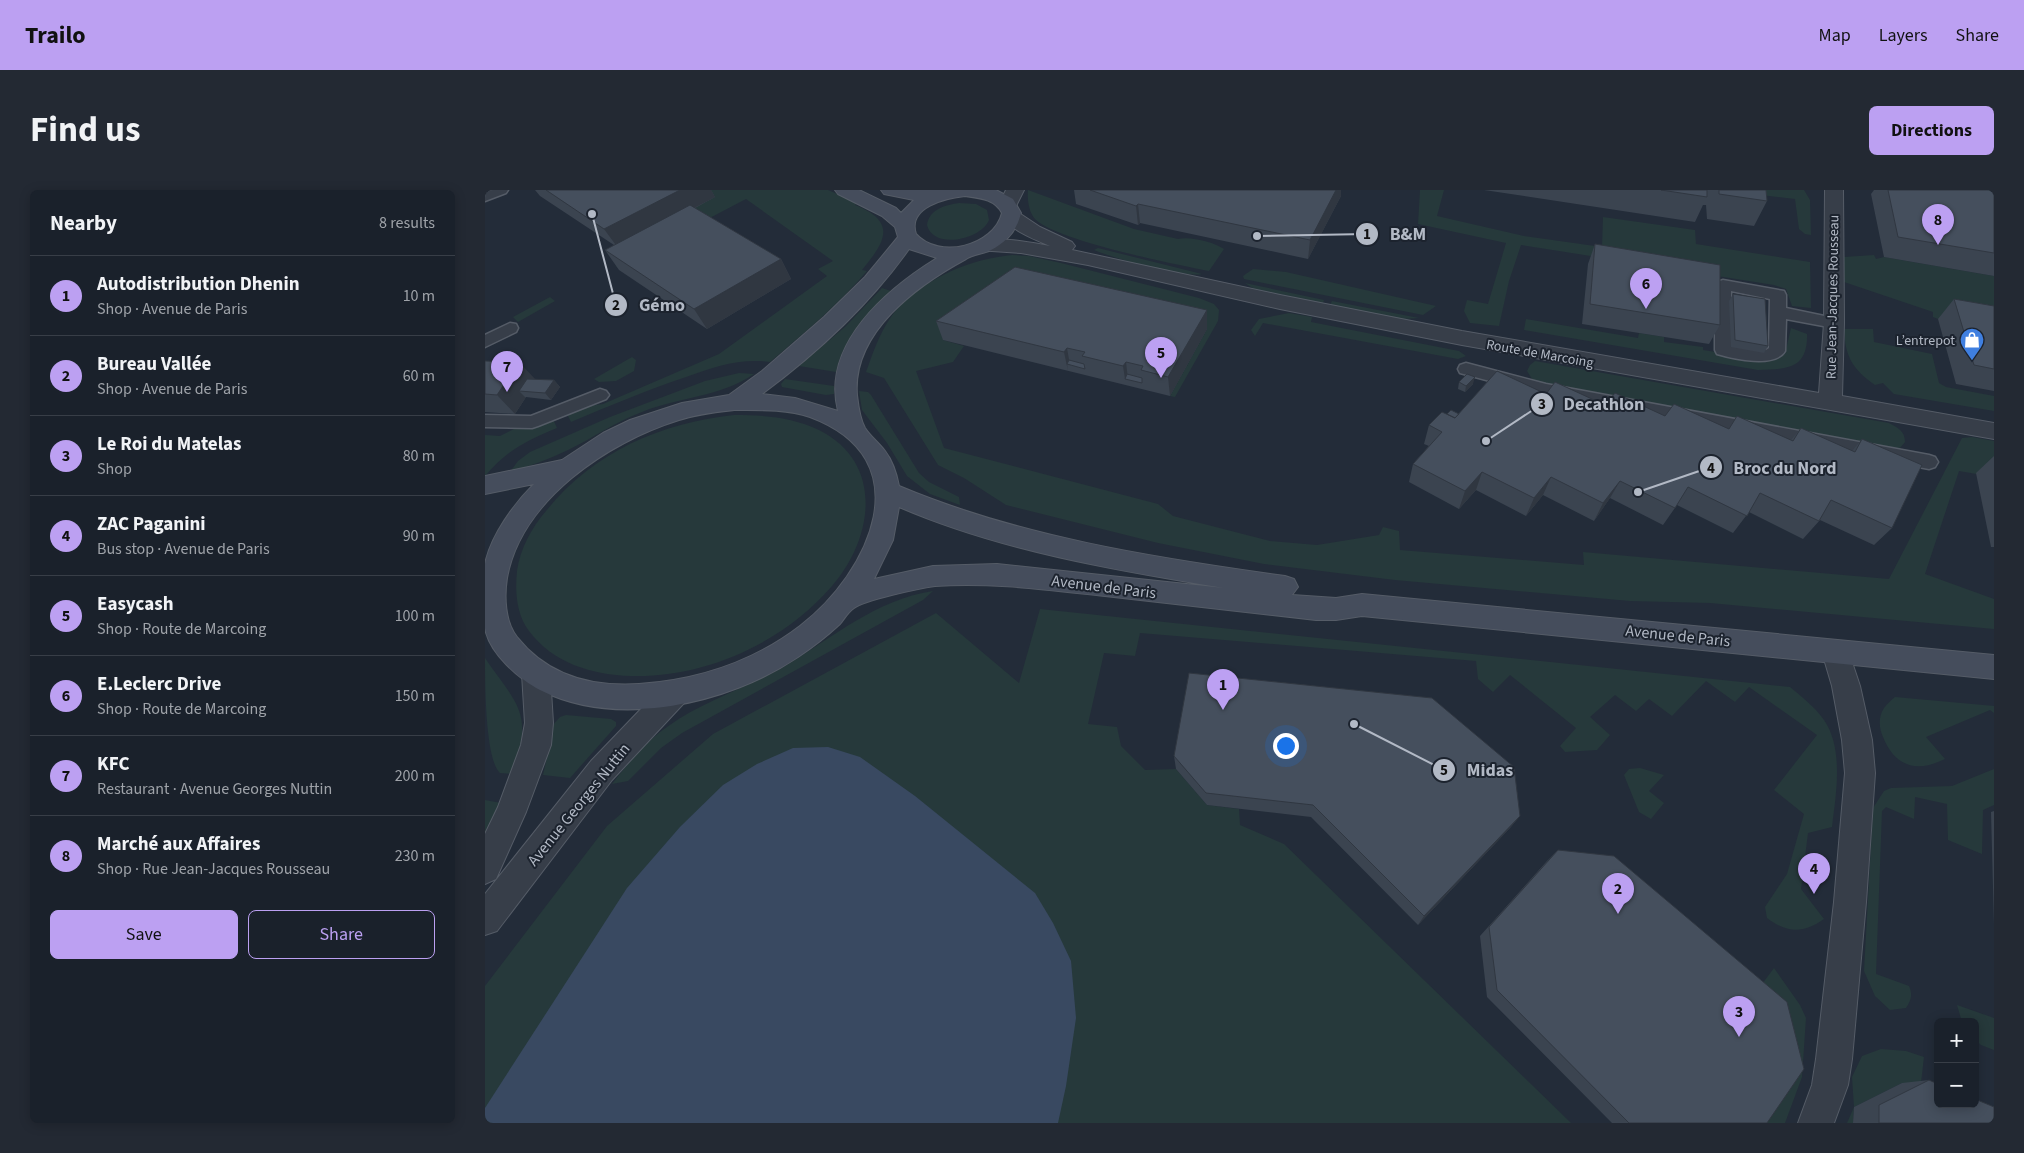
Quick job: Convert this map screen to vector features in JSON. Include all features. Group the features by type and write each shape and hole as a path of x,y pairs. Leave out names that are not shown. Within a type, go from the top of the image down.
{"main road":[{"path":"844,190 889,212 914,244 936,252 963,252"},
{"path":"855,432 846,395 846,386 851,363 864,333 884,308 908,286 963,252 985,246 1005,233 1010,225 1012,204 990,194 966,190 939,195 914,194 890,190"},
{"path":"734,402 755,389 857,300 888,265 906,232 908,217 915,208 939,195"},
{"path":"734,402 769,402 802,407 831,417 855,432 877,458 884,474 888,492 888,512 884,532 876,554 864,576 830,616 808,634 760,665 733,677 675,693 643,697 613,697 584,693 559,686 536,674 514,656 499,632 492,606 489,576 512,531 533,501 568,468 598,447 648,422 700,407 734,402"},
{"path":"485,485 568,468"},
{"name":"Avenue de Paris","path":"888,492 952,518 1043,542 1194,574 1333,595 1362,605 1994,667"},
{"name":"Avenue de Paris","path":"847,598 914,580 940,576 979,574 1040,578 1321,610 1362,605"}],"street":[{"name":"Rue Jean-Jacques Rousseau","path":"1830,403 1834,323 1834,190"},
{"name":"Route de Marcoing","path":"1012,204 1033,231 1088,259"},
{"name":"Route de Marcoing","path":"985,246 1021,248 1088,259 1280,302 1462,338 1994,431"},
{"path":"1816,1123 1830,1085 1834,1059 1851,902 1860,773 1857,740 1846,686 1836,652"},
{"path":"485,868 511,812 535,750 539,723 536,674"},
{"name":"Avenue Georges Nuttin","path":"485,919 598,774 675,693"}],"lane":[{"path":"485,197 501,190"},
{"path":"1723,285 1778,295 1778,317 1777,351 1768,356 1723,350 1723,285"},
{"path":"1723,312 1741,316"},
{"path":"1760,318 1778,317 1834,323"},
{"path":"485,342 510,328"},
{"path":"1723,333 1741,336"},
{"path":"1759,339 1778,342"},
{"path":"1466,369 1546,390 1929,462"},
{"path":"485,421 533,422 600,395"}],"shaded area":[{"path":"703,190 828,190 858,203 855,205 877,218 882,226 881,242 862,270 867,271 856,283 770,362 738,362 707,370 642,393 571,422 567,414 588,406 603,404 719,354 827,276 818,269 833,261 746,199 616,267 620,251"},
{"path":"1028,190 1134,229 1178,239 1202,240 1224,249 1209,271 1117,251 1090,243 1047,227 1035,219 1029,206"},
{"path":"1420,190 1444,190 1437,216 1524,236 1602,247 1603,217 1695,230 1696,244 1810,262 1811,308 1792,306 1786,289 1774,285 1521,245 1509,281 1499,326 1470,323 1464,311 1467,300 1488,304 1506,243 1418,224"},
{"path":"1751,190 1804,190 1810,200 1811,235 1805,234 1799,229 1795,199 1751,194"},
{"path":"959,203 976,204 987,210 989,220 984,227 977,233 957,239 947,240 938,238 931,233 927,225 931,215 939,209"},
{"path":"1098,248 1202,274 1180,273 1116,258 1094,250"},
{"path":"1012,255 1029,256 1061,263 1199,298 1214,304 1219,310 1218,321 1175,397 1170,396 1207,329 943,340 964,346 953,362 916,371 944,448 1158,504 1173,516 1270,541 1317,545 1379,535 1383,527 1399,531 1400,550 1584,565 1583,552 1889,579 1962,438 1972,437 1994,441 1994,477 1959,471 1925,574 1994,599 1994,629 1710,603 1630,601 1395,580 1264,564 1158,543 1006,505 964,478 938,465 884,378 866,372 879,338 888,322 899,307 911,296 951,271 981,261"},
{"path":"1874,255 1876,259 1884,257 1994,276 1994,328 1938,319 1933,317 1933,312 1844,282 1844,257"},
{"path":"1253,269 1286,272 1436,306 1423,315 1244,279 1243,276"},
{"path":"1245,283 1324,300 1323,303 1254,289"},
{"path":"882,288 891,291 850,337 836,372 799,366 846,326"},
{"path":"550,297 555,301 518,322 513,317"},
{"path":"1332,301 1419,318 1403,319 1330,305"},
{"path":"1289,313 1312,317 1311,322 1459,351 1466,356 1458,359 1263,323 1255,336 1251,330 1259,319"},
{"path":"1526,319 1638,338 1639,333 1664,337 1664,342 1703,347 1703,350 1767,360 1776,359 1785,354 1791,328 1807,334 1804,355 1799,361 1786,368 1758,370 1524,330"},
{"path":"1844,329 1873,329 1874,342 1932,354 1939,383 1946,387 1994,396 1994,411 1894,394 1883,383 1875,385 1851,361 1846,347"},
{"path":"632,357 636,360 634,371 616,381 599,382 594,379"},
{"path":"1535,361 1889,423 1902,432 1905,442 1900,448 1879,447 1542,384 1532,379 1527,371"},
{"path":"739,373 754,374 728,388 642,412 561,453 510,472 518,461 530,452 610,417 705,381"},
{"path":"785,379 834,386 834,394 826,395 782,387 781,384"},
{"path":"859,391 868,392 871,395 919,473 929,482 959,497 960,505 930,494 907,476 887,443 862,410"},
{"path":"734,415 778,418 799,422 819,430 840,444 855,462 863,481 866,503 863,525 857,546 846,567 832,586 790,624 766,640 741,653 687,671 631,676 602,673 574,665 562,659 539,642 529,631 521,617 516,586 521,555 531,531 541,517 565,490 585,472 630,444 680,425"},
{"path":"553,419 557,428 536,437 509,453 485,476 485,435 500,436 516,428 529,428"},
{"path":"933,591 923,600 682,733 661,748 628,781 612,784 644,746 681,718 785,666 874,611 892,602"},
{"path":"1040,609 1790,687 1812,706 1824,720 1834,744 1837,786 1832,827 1808,833 1801,889 1824,919 1809,927 1795,930 1781,927 1767,918 1765,907 1787,874 1804,814 1774,790 1817,735 1749,687 1735,702 1706,681 1672,716 1649,699 1636,711 1615,695 1590,717 1610,735 1597,750 1565,752 1560,746 1576,728 1510,675 1493,692 1478,679 1476,661 1140,633 1135,656 1104,653 1088,724 1117,727 1121,746 1145,770 1176,769 1207,805 1239,809 1240,825 1284,844 1571,1123 485,1123 485,986 607,826 713,734 936,613 1019,683"},
{"path":"485,658 514,700 522,723 522,737 513,774 500,773 491,753 487,719"},
{"path":"1895,697 1994,706 1994,713 1990,710 1926,737 1945,759 1925,766 1916,766 1901,761 1894,755 1882,734 1880,722 1882,711"},
{"path":"566,715 611,719 616,722 616,726 570,778 543,775 551,740 552,726 560,717"},
{"path":"1640,768 1664,775 1649,791 1664,803 1651,819 1639,812 1624,775 1629,769"},
{"path":"1994,769 1994,805 1983,810 1982,854 1948,840 1947,804 1915,797 1914,819 1886,807 1882,811 1876,974 1909,986 1911,995 1906,1008 1890,1010 1875,996 1864,971 1873,808 1884,791 1891,788 1952,786"},
{"path":"485,800 501,803 485,834"},
{"path":"1774,968 1800,1005 1806,1018 1802,1077 1785,1123 1747,1123 1753,996"},
{"path":"1957,1005 1994,1018 1994,1050 1979,1043 1979,1018 1961,1018"},
{"path":"1881,1049 1906,1051 1924,1057 1920,1091 1902,1083 1854,1107 1852,1077 1862,1056"},
{"path":"1854,1107 1853,1123 1847,1123"}],"water":[{"path":"828,747 860,757 915,796 1035,893 1053,923 1071,961 1076,1018 1066,1086 1058,1123 485,1123 485,1108 627,888 680,827 723,785 757,764 793,748"}],"building":[{"path":"546,190 680,190 604,229"},
{"path":"1090,190 1336,190 1310,240 1138,204 1136,206"},
{"path":"1661,190 1707,190 1707,197"},
{"path":"1719,190 1766,190 1767,201 1719,194"},
{"path":"1888,190 1994,190 1994,253 1898,237"},
{"path":"690,205 781,259 694,309 605,250"},
{"path":"1595,244 1720,265 1720,325 1590,304"},
{"path":"1015,267 1207,310 1168,377 1141,370 1143,366 1126,362 1123,366 1082,356 1085,352 1067,348 1064,352 936,321"},
{"path":"1733,294 1765,299 1768,346 1735,340"},
{"path":"1954,299 1994,306 1994,369 1974,365"},
{"path":"1069,360 1084,364 1085,369 1067,364"},
{"path":"485,361 519,362 497,395 485,394"},
{"path":"1497,371 1546,394 1555,382 1605,405 1615,393 1665,416 1674,404 1729,429 1737,416 1793,441 1801,428 1855,452 1862,439 1922,465 1892,528 1831,500 1819,521 1760,493 1747,516 1688,487 1675,508 1620,481 1603,503 1551,477 1534,498 1482,472 1465,491 1413,464 1442,432 1429,425 1442,412 1455,418"},
{"path":"1127,374 1142,378 1142,383 1125,379"},
{"path":"1467,374 1475,377 1466,386 1459,382"},
{"path":"527,379 554,380 545,393 519,391"},
{"path":"1451,410 1459,414 1455,418 1447,414"},
{"path":"1189,673 1432,698 1514,767 1520,816 1424,916 1313,805 1206,793 1174,756"},
{"path":"1558,850 1614,856 1787,1002 1804,1069 1767,1123 1629,1123 1497,990 1489,927"},
{"path":"1929,1080 1934,1082 1934,1108 1979,1108 1979,1101 1994,1107 1994,1123 1879,1123 1879,1105"}],"place":[{"name":"Gémo","path":"592,214"},
{"name":"B&M","path":"1257,236"},
{"name":"Marché aux Affaires","path":"1938,245"},
{"name":"E.Leclerc Drive","path":"1646,309"},
{"name":"L’entrepot","path":"1972,361"},
{"name":"Easycash","path":"1161,378"},
{"name":"KFC","path":"507,392"},
{"name":"Decathlon","path":"1486,441"},
{"name":"Broc du Nord","path":"1638,492"},
{"name":"Autodistribution Dhenin","path":"1223,710"},
{"name":"Midas","path":"1354,724"},
{"name":"ZAC Paganini","path":"1814,894"},
{"name":"Bureau Vallée","path":"1618,914"},
{"name":"Le Roi du Matelas","path":"1739,1037"}]}
